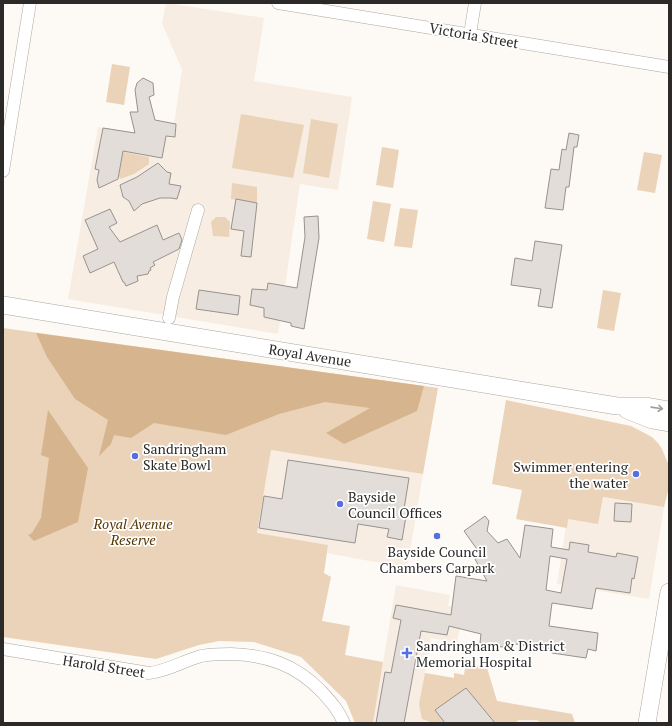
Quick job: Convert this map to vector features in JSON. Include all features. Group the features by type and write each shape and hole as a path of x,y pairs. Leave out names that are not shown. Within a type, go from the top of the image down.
{"street":[{"path":"3,171 6,132 30,3"},
{"name":"Victoria Street","path":"278,3 295,4 669,67"},
{"path":"470,34 475,3"},
{"path":"169,318 173,297 198,210"},
{"name":"Royal Avenue","path":"3,305 617,406 646,406 669,410"},
{"name":"Royal Avenue","path":"617,406 652,420 669,424"},
{"path":"652,420 669,438"},
{"path":"647,723 669,592"},
{"name":"Harold Street","path":"3,649 149,674 161,672 201,656 219,654 248,654 272,659 297,670 312,681 337,708 344,723"}],"shaded area":[{"path":"166,3 264,18 254,81 352,97 338,190 300,184 278,334 68,299 98,127 172,138 182,70 162,23"},
{"path":"36,333 424,386 417,411 344,444 326,433 370,408 325,402 279,414 226,435 154,423 131,438 114,435 111,444 99,456 108,420 75,399 47,357"},
{"path":"48,410 88,468 78,522 34,541 28,535 32,533 41,518 49,458 41,455"},
{"name":"Bayside Council Offices","path":"271,450 423,474 407,568 327,553 328,545 257,534"},
{"path":"602,497 664,507 649,599 557,584 567,519"},
{"name":"Sandringham & District Memorial Hospital","path":"396,585 450,595 448,606 463,609 457,643 431,638 425,673 454,678 454,673 464,675 466,664 487,668 497,701 572,714 575,723 373,723"}],"green space":[{"path":"112,64 130,67 124,105 106,102"},
{"path":"241,114 304,125 293,178 232,168"},
{"path":"311,119 338,124 329,178 303,173"},
{"path":"382,147 399,150 393,188 376,185"},
{"path":"123,152 149,157 149,164 134,174 120,179 119,175"},
{"path":"644,152 662,155 655,193 637,190"},
{"path":"232,183 257,187 257,203 231,199"},
{"path":"373,201 391,204 384,242 367,239"},
{"path":"400,208 418,210 412,248 394,246"},
{"path":"216,217 225,217 230,222 229,237 213,236 211,222"},
{"path":"603,290 621,293 614,331 597,328"},
{"name":"Royal Avenue Reserve","path":"3,328 438,388 423,474 271,450 257,533 328,545 324,573 331,577 322,621 350,626 345,655 383,662 373,723 355,723 346,701 301,657 254,642 219,641 199,645 156,659 3,637"},
{"path":"506,400 631,426 652,437 662,449 669,466 669,487 664,507 603,497 598,524 568,519 567,528 516,519 522,490 492,484"},
{"path":"466,664 487,668 497,701 572,714 575,723 541,723 537,720 518,720 515,723 495,723 466,688 435,710 445,723 431,723 422,719 419,704 425,673 454,678 454,673 464,675"}],"building":[{"path":"143,78 153,83 154,95 149,97 155,120 176,124 175,137 166,136 162,158 123,151 118,179 99,188 97,180 99,170 95,169 103,128 135,133 130,112 138,112 135,90 137,83"},
{"path":"569,133 579,135 577,147 574,147 569,187 566,187 563,210 545,208 551,169 559,170 562,149 566,150"},
{"path":"158,163 167,172 171,173 169,184 181,186 177,199 160,198 142,204 134,211 129,201 123,197 120,185 137,177"},
{"path":"236,199 257,203 251,257 241,256 244,231 231,229"},
{"path":"110,209 117,223 109,227 120,242 157,225 163,240 179,233 182,240 179,249 153,262 155,265 150,268 151,270 148,274 137,276 138,281 126,286 114,262 90,273 83,256 98,249 85,220"},
{"path":"318,216 319,238 304,329 291,326 291,323 264,317 264,308 250,305 252,289 267,290 268,283 297,288 305,237 304,217"},
{"path":"535,241 562,245 552,308 538,306 541,289 511,285 515,258 532,261"},
{"path":"199,290 240,296 238,315 196,309"},
{"name":"Bayside Council Offices","path":"288,460 409,478 404,509 407,510 402,540 387,537 389,529 358,524 355,543 259,528 264,496 282,499"},
{"path":"615,503 632,504 631,522 614,521"},
{"path":"485,516 489,521 487,531 498,543 507,539 520,558 525,525 553,529 551,547 569,550 570,542 589,545 588,552 616,557 617,553 638,557 634,579 632,578 630,593 596,588 592,609 552,603 549,626 598,633 596,651 588,649 586,658 552,653 552,649 508,643 508,648 480,643 481,634 449,626 447,635 421,631 404,723 376,723 385,672 391,673 401,620 393,618 396,605 451,615 456,576 487,581 475,559 481,555 464,531","holes":["550,556 567,559 561,593 546,590"]},
{"path":"466,688 495,723 445,723 435,710"}],"place":[{"name":"Sandringham Skate Bowl","path":"135,456"},
{"name":"Swimmer entering the water","path":"636,474"},
{"name":"Bayside Council Offices","path":"340,504"},
{"name":"Bayside Council Chambers Carpark","path":"437,536"},
{"name":"Sandringham & District Memorial Hospital","path":"407,653"}]}
